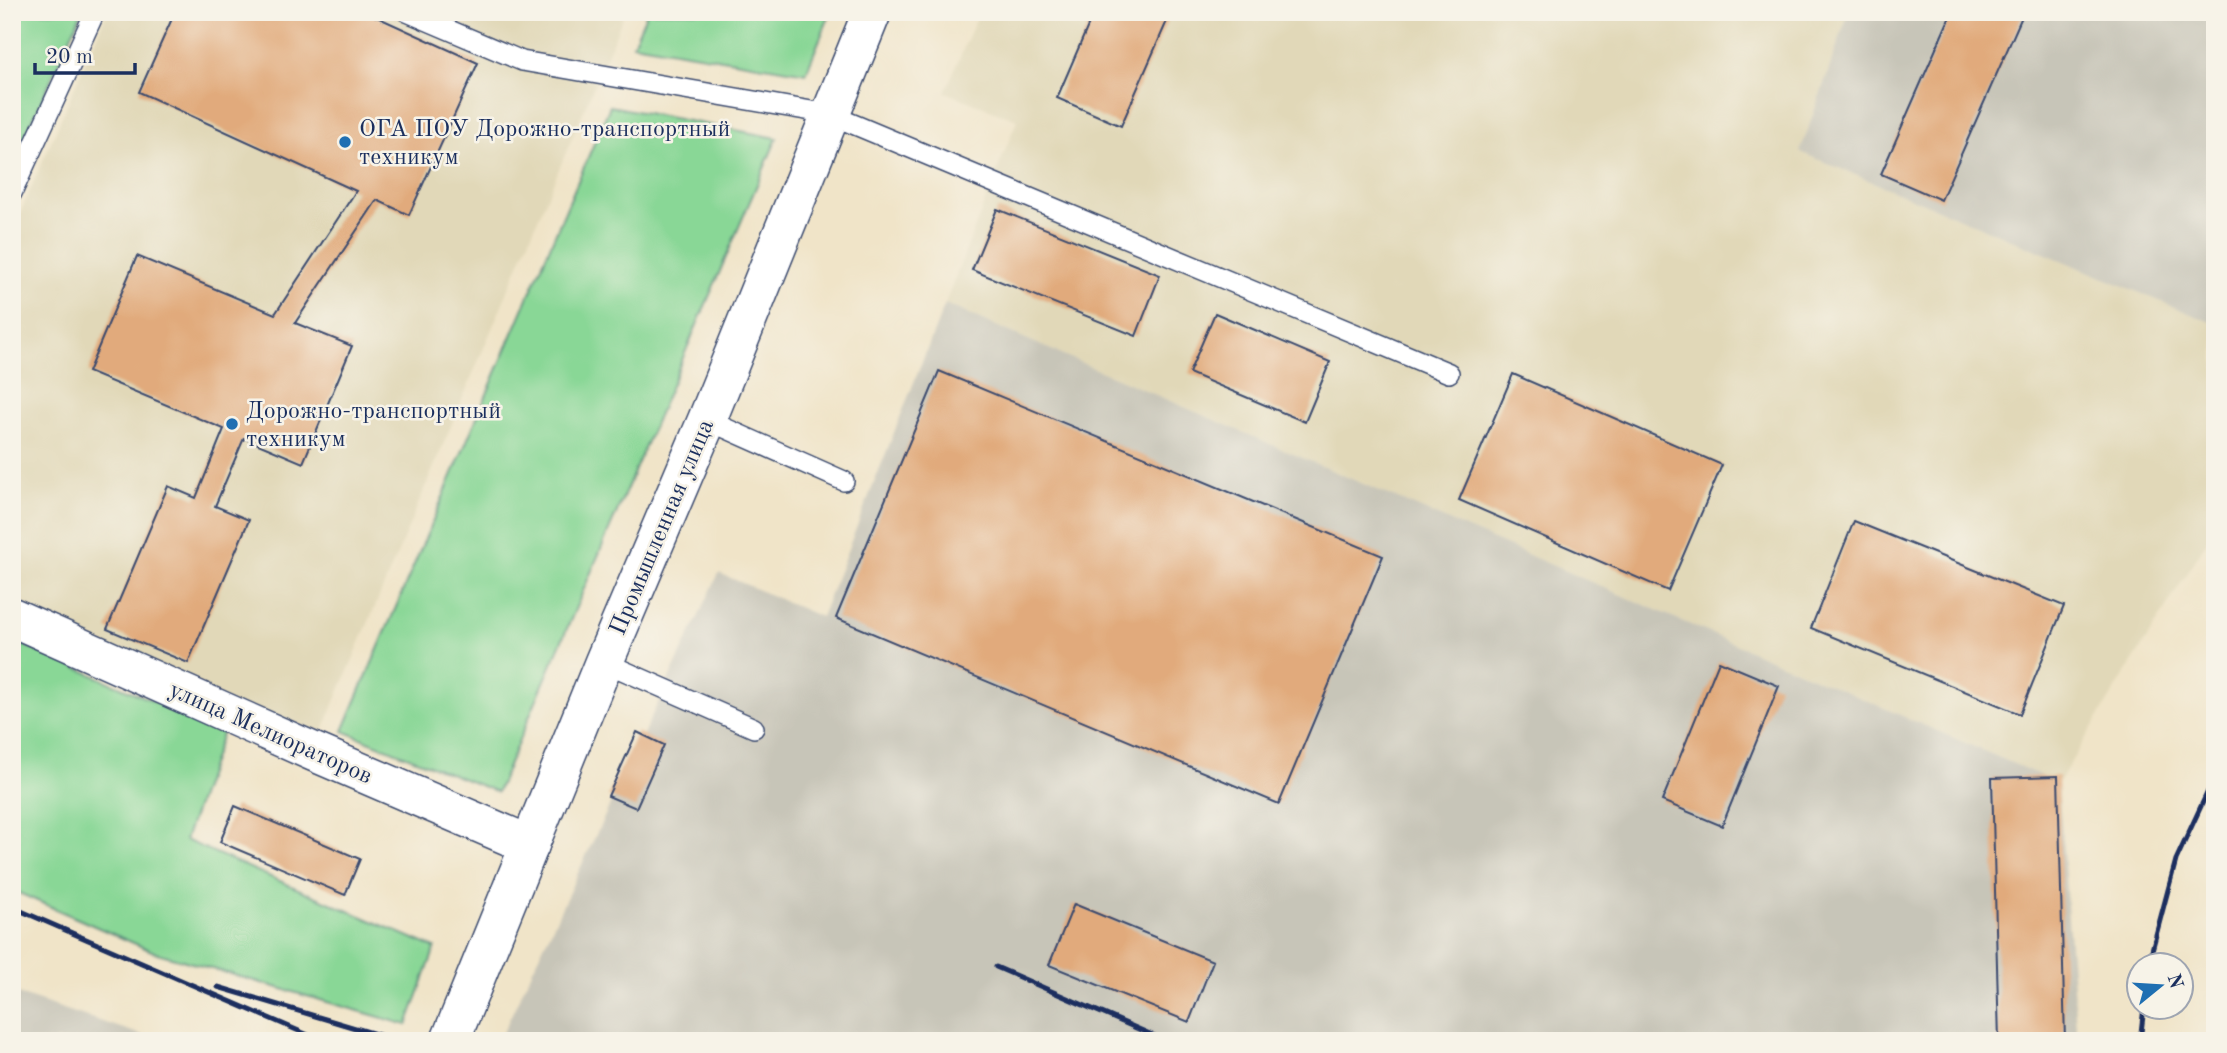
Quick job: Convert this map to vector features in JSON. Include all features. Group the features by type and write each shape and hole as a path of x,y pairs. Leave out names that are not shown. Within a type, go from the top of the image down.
{"street":[{"name":"Промышленная улица","path":"450,1041 604,662 707,420 872,12"},
{"name":"улица Мелиораторов","path":"12,617 530,845"}],"lane":[{"path":"12,192 95,12"},
{"path":"407,12 522,61 829,114 1449,373"},
{"path":"707,420 844,481"},
{"path":"604,662 754,728"}],"shaded area":[{"name":"Дорожно-транспортный техникум","path":"107,12 625,12 314,752 12,617 12,232"},
{"path":"979,12 1849,12 1800,152 2215,324 2215,528 2058,783 945,304 1017,120 945,92"},
{"path":"1849,12 2215,12 2215,324 1800,152"},
{"path":"945,304 2058,783 2077,1041 499,1041 719,573 821,617"},
{"path":"12,992 160,1041 12,1041"}],"green space":[{"path":"12,12 82,12 12,165"},
{"path":"647,12 831,12 806,73 633,44"},
{"path":"610,106 777,138 497,792 343,731"},
{"path":"12,640 223,731 185,840 435,948 407,1025 154,952 12,890"}],"building":[{"path":"175,12 366,12 478,63 409,215 377,200 295,323 352,346 303,463 244,438 215,506 249,520 188,663 107,629 168,486 196,498 224,429 88,372 137,256 275,314 356,191 139,92"},
{"path":"1094,12 1171,12 1121,126 1057,98"},
{"path":"1952,12 2024,12 1941,200 1881,174"},
{"path":"997,209 1160,275 1136,336 972,270"},
{"path":"1215,313 1330,362 1305,422 1189,373"},
{"path":"939,371 1383,556 1279,804 836,618"},
{"path":"1513,374 1722,465 1668,591 1459,500"},
{"path":"1854,521 2064,606 2020,714 1811,628"},
{"path":"1719,661 1779,686 1722,826 1662,801"},
{"path":"637,732 664,745 636,808 608,796"},
{"path":"2058,776 2065,1041 1999,1041 1992,778"},
{"path":"235,806 360,859 345,895 220,842"},
{"path":"1074,904 1213,961 1189,1022 1049,965"}],"railway":[{"path":"2152,951 2176,860 2215,776"},
{"path":"12,907 322,1041"},
{"path":"996,967 1166,1041"},
{"path":"218,987 399,1041"},
{"path":"2140,1041 2142,1021"}],"place":[{"name":"ОГА ПОУ Дорожно-транспортный техникум","path":"345,142"},
{"name":"Дорожно-транспортный техникум","path":"232,424"}]}
